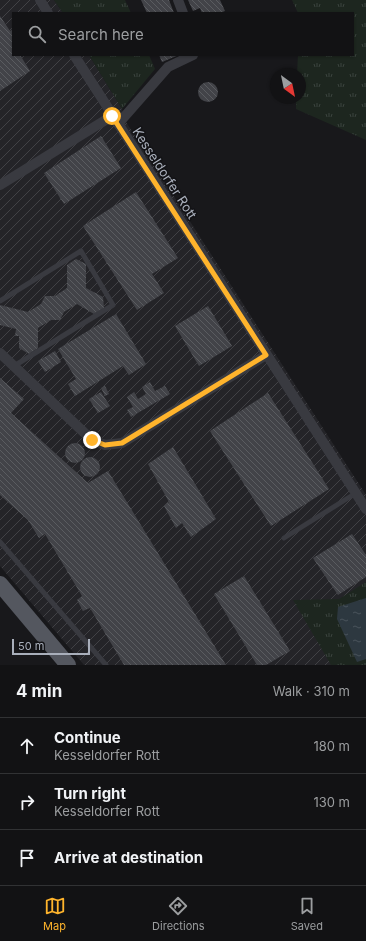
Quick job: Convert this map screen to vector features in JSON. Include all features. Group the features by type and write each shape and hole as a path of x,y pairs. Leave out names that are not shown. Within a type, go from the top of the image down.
{"main road":[{"path":"0,584 68,665"}],"street":[{"path":"40,0 47,12"},
{"path":"178,0 183,12"},
{"name":"Kesseldorfer Rott","path":"75,56 366,509"},
{"path":"0,185 115,120 168,67 191,56"},
{"path":"0,353 92,440 105,445 122,443 266,355"}],"lane":[{"path":"0,301 81,251 113,305 14,366"},
{"path":"284,538 356,493"},
{"path":"0,542 106,665"}],"shaded area":[{"path":"0,0 54,0 62,12 12,12 12,56 90,56 122,109 126,122 366,495 366,665 84,665 0,566"}],"green space":[{"path":"54,0 125,0 131,12 62,12"},
{"path":"292,0 366,0 366,140 296,109 296,104 306,104 306,68 297,68 298,56 354,56 354,12 298,12"},
{"path":"90,56 149,56 155,69 122,109"},
{"path":"366,582 366,665 331,665 293,600 339,599"}],"water":[{"path":"366,598 366,659 357,662 337,619 338,607"}],"building":[{"path":"141,0 169,0 174,12 147,12"},
{"path":"188,0 220,0 225,11 202,12 200,8 193,11"},
{"path":"0,16 10,31 12,30 12,56 21,56 30,71 0,91"},
{"path":"159,56 177,56 162,62"},
{"path":"208,82 215,85 218,92 215,99 208,102 201,99 198,92 201,85"},
{"path":"101,136 121,168 64,204 44,173"},
{"path":"136,192 178,258 152,274 164,293 137,310 83,226"},
{"path":"76,259 86,264 86,288 103,297 104,308 94,314 77,304 64,312 60,320 51,320 38,328 38,348 29,354 19,348 19,336 15,336 16,329 0,325 0,305 28,312 41,304 45,296 55,296 67,288 67,265"},
{"path":"208,306 232,346 199,366 175,326"},
{"path":"116,314 146,364 129,375 123,366 75,396 68,384 76,379 58,349"},
{"path":"55,351 61,362 45,372 38,361"},
{"path":"0,378 24,399 11,413 88,483 108,471 226,665 124,665 90,608 83,611 77,600 82,596 45,534 39,538 28,520 0,495"},
{"path":"150,382 155,391 165,386 170,394 131,417 127,410 133,407 127,397 134,392 138,399 146,394 142,387"},
{"path":"105,386 109,394 105,396 101,388"},
{"path":"101,392 110,406 98,413 89,399"},
{"path":"268,393 329,489 271,526 210,431"},
{"path":"75,443 82,446 85,453 82,460 75,463 68,460 65,453 68,446"},
{"path":"173,447 216,519 191,537 182,523 176,528 164,506 169,502 148,464"},
{"path":"90,457 97,460 100,467 97,474 90,477 83,474 80,467 83,460"},
{"path":"352,534 366,555 366,577 338,595 313,558"},
{"path":"244,576 290,651 266,665 257,665 214,594"}],"route":[{"path":"92,440 105,445 122,443 266,355 112,116"}]}
